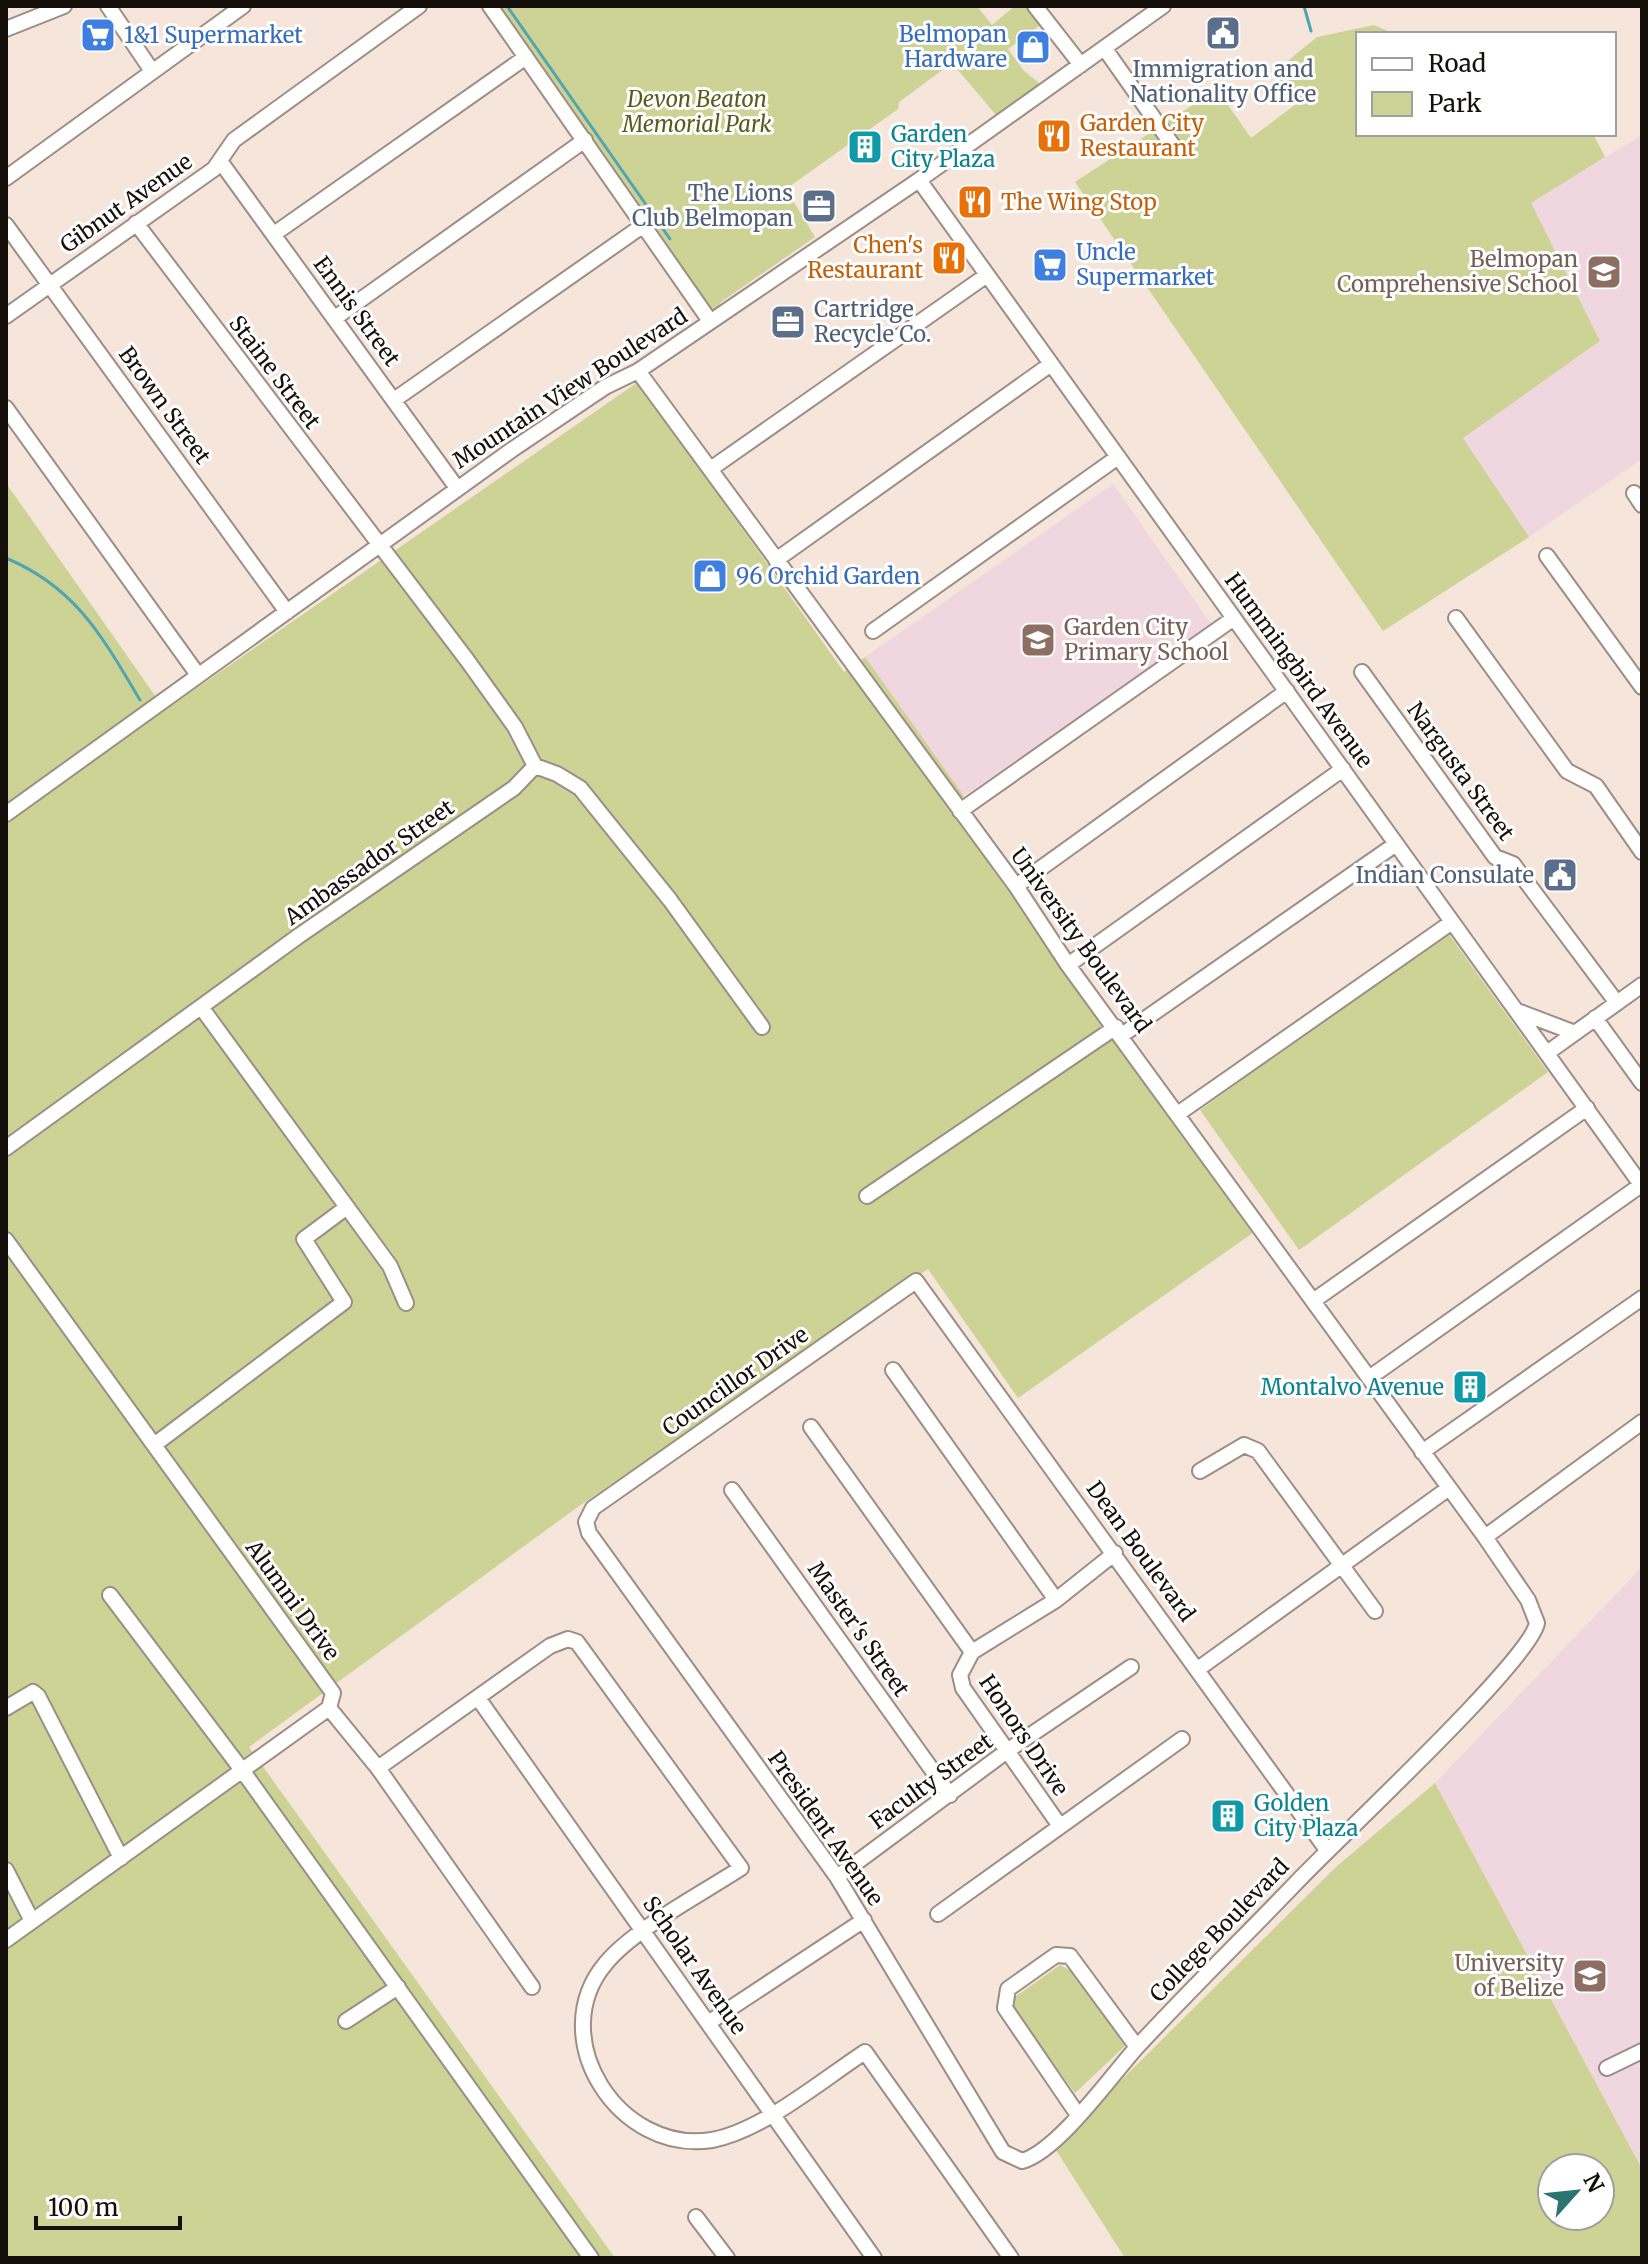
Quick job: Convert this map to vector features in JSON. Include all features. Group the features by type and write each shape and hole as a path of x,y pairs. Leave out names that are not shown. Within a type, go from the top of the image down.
{"street":[{"path":"8,23 64,6"},
{"path":"108,6 152,71"},
{"path":"6,178 243,6"},
{"name":"Gibnut Avenue","path":"6,316 220,161 234,140 419,6"},
{"path":"490,6 710,321"},
{"path":"1035,6 1081,65"},
{"name":"Mountain View Boulevard","path":"6,814 457,488 605,387 638,371 919,180 1163,6"},
{"path":"1105,49 1176,150"},
{"path":"274,234 526,57"},
{"path":"335,318 585,140"},
{"name":"Ennis Street","path":"220,161 457,488"},
{"name":"Hummingbird Avenue","path":"919,180 1642,1186"},
{"name":"Staine Street","path":"136,223 378,548"},
{"path":"394,400 645,224"},
{"name":"Brown Street","path":"6,225 287,612"},
{"path":"712,468 987,275"},
{"path":"776,560 1051,364"},
{"name":"University Boulevard","path":"638,371 1016,886 1068,965 1179,1113 1485,1537"},
{"path":"6,408 198,675"},
{"path":"873,631 1118,457"},
{"path":"378,548 515,727 535,766 557,774 580,788 670,900 762,1027"},
{"path":"1547,556 1642,687"},
{"path":"960,811 1234,618"},
{"path":"1456,618 1567,771 1596,786 1642,852"},
{"name":"Nargusta Street","path":"1362,672 1495,857 1513,864 1617,1003"},
{"path":"1016,886 1287,691"},
{"name":"Ambassador Street","path":"6,1148 514,788 535,766"},
{"path":"1068,965 1343,769"},
{"path":"867,1196 1396,844"},
{"path":"1179,1113 1452,922"},
{"path":"1547,1053 1642,985"},
{"path":"201,1007 390,1266 406,1303"},
{"path":"1516,1011 1575,1033"},
{"path":"1595,1018 1642,1083"},
{"path":"1313,1301 1587,1108"},
{"path":"1369,1378 1642,1186"},
{"path":"154,1445 344,1302 304,1239 347,1207"},
{"name":"Alumni Drive","path":"6,1240 333,1693 329,1708 378,1768 532,1987"},
{"name":"Councillor Drive","path":"586,1522 593,1508 916,1281"},
{"name":"Dean Boulevard","path":"916,1281 1327,1850"},
{"path":"1422,1452 1642,1298"},
{"path":"893,1370 1056,1600"},
{"path":"1485,1537 1642,1422"},
{"path":"811,1427 972,1652"},
{"path":"1200,1471 1232,1449 1244,1445 1258,1451 1375,1611"},
{"path":"1198,1669 1449,1488"},
{"name":"Master's Street","path":"732,1490 950,1795"},
{"name":"President Avenue","path":"586,1522 594,1544 837,1877 1003,2152 1022,2161"},
{"name":"College Boulevard","path":"1022,2161 1042,2152 1078,2115 1137,2047 1460,1717 1535,1633 1535,1612 1485,1537"},
{"name":"Honors Drive","path":"1060,1826 963,1688 960,1675 972,1652 1056,1600 1115,1553"},
{"path":"110,1595 242,1770 591,2258"},
{"path":"378,1768 550,1646 568,1639 585,1650 741,1868 644,1932 604,1964 588,2001 585,2042 589,2064 607,2097 637,2124 654,2133 691,2141 727,2136 772,2112 865,2052 1011,2258"},
{"name":"Faculty Street","path":"837,1877 1007,1751 1131,1667"},
{"path":"6,1708 26,1694 33,1692 38,1696 121,1858"},
{"name":"Scholar Avenue","path":"478,1698 874,2258"},
{"path":"6,1940 329,1708"},
{"path":"938,1914 1182,1739"},
{"path":"6,1870 32,1921"},
{"path":"708,2023 864,1920"},
{"path":"1078,2115 1005,2008 1008,1989 1056,1955 1070,1956 1137,2047"},
{"path":"346,2021 398,1987"},
{"path":"1607,2068 1642,2051"},
{"path":"696,2217 727,2258"}],"shaded area":[{"name":"Belmopan Comprehensive School","path":"1642,135 1642,459 1529,537 1462,438 1600,341 1530,203"},
{"name":"Garden City Primary School","path":"1113,484 1211,624 964,796 865,657"},
{"name":"University of Belize","path":"1642,1567 1642,2169 1435,1783"}],"green space":[{"name":"Devon Beaton Memorial Park","path":"490,6 977,6 992,25 1015,6 1035,6 1046,21 1008,49 1024,71 1047,89 1002,122 952,63 899,102 898,109 786,189 815,237 721,302 710,321"},
{"path":"1374,25 1390,32 1356,32 1356,136 1594,136 1605,157 1531,203 1600,341 1463,438 1529,537 1383,631 1075,182 1217,89 1251,138 1296,104 1274,72 1317,37"},
{"path":"638,382 844,672 865,657 964,796 950,809 1254,1232 1018,1398 928,1269 579,1506 249,1747 615,2258 6,2258 6,483 165,710"},
{"path":"1448,933 1548,1072 1299,1250 1200,1110"},
{"path":"1435,1783 1642,2169 1642,2258 1125,2258 1054,2147 1336,1867"},
{"path":"1060,1965 1073,1972 1125,2046 1075,2093 1015,2011 1012,1999"}],"waterway":[{"path":"507,6 670,239"},
{"path":"1304,6 1311,31"},
{"path":"6,558 31,570 70,600 100,636 140,700"}],"place":[{"name":"Immigration and Nationality Office","path":"1223,33"},
{"name":"1&1 Supermarket","path":"98,35"},
{"name":"Belmopan Hardware","path":"1033,47"},
{"name":"Garden City Restaurant","path":"1054,136"},
{"name":"Garden City Plaza","path":"865,147"},
{"name":"The Wing Stop","path":"975,202"},
{"name":"The Lions Club Belmopan","path":"819,206"},
{"name":"Chen's Restaurant","path":"949,258"},
{"name":"Uncle Supermarket","path":"1050,265"},
{"name":"Belmopan Comprehensive School","path":"1604,272"},
{"name":"Cartridge Recycle Co.","path":"788,322"},
{"name":"96 Orchid Garden","path":"710,576"},
{"name":"Garden City Primary School","path":"1038,640"},
{"name":"Indian Consulate","path":"1560,875"},
{"name":"Montalvo Avenue","path":"1470,1387"},
{"name":"Golden City Plaza","path":"1228,1816"},
{"name":"University of Belize","path":"1590,1976"}]}
